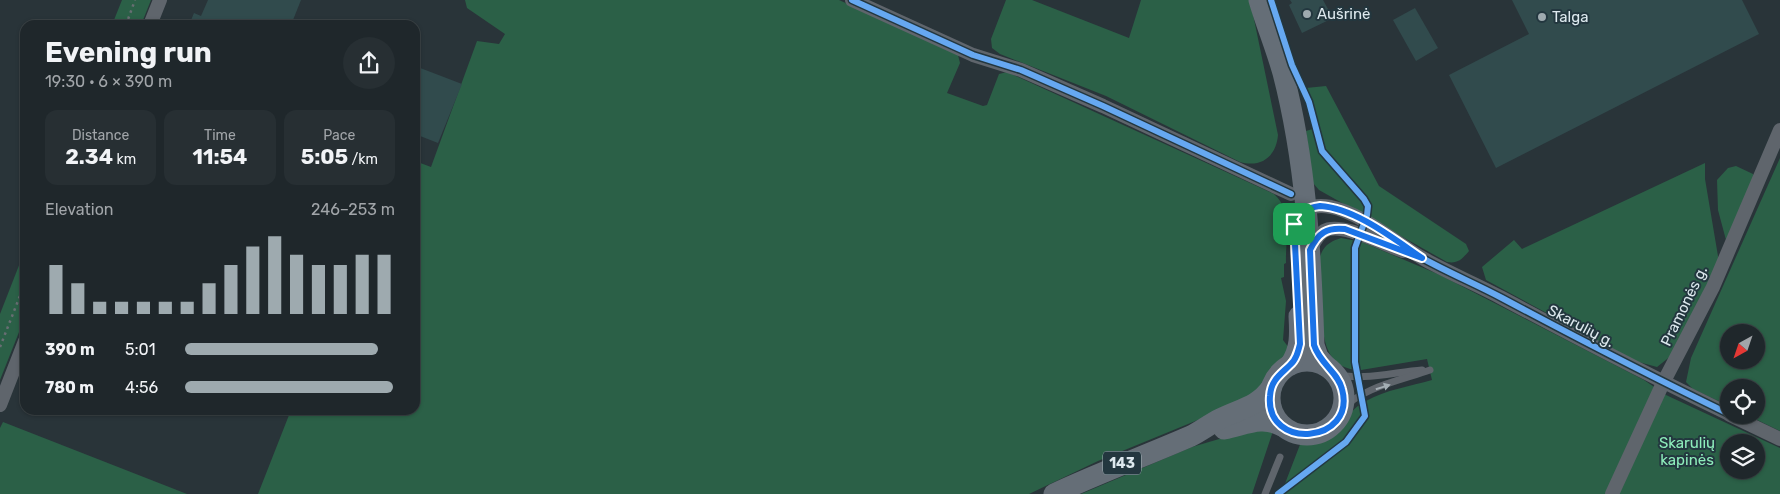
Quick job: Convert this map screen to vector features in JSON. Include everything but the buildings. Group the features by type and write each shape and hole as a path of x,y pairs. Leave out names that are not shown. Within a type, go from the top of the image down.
{"main road":[{"name":"143","path":"1054,494 1121,464 1192,436 1260,420 1271,420 1300,435 1321,433 1337,420 1342,410 1343,391 1330,370 1318,357 1314,345 1310,250 1297,209 1260,3"},
{"name":"143","path":"1192,436 1222,418 1254,405 1264,398 1278,375 1297,356 1300,344 1297,209"},
{"path":"1290,365 1309,362 1330,370"},
{"path":"1271,388 1271,408 1282,426"}],"street":[{"path":"152,20 160,0"},
{"path":"852,0 973,55 1021,70 1103,106 1297,209"},
{"name":"Pramonės g.","path":"1612,494 1663,383 1701,311 1780,130"},
{"name":"Skarulių g.","path":"1297,209 1330,207 1340,210 1384,232 1422,258"},
{"name":"Skarulių g.","path":"1310,250 1320,235 1334,228 1345,229 1422,258 1663,383 1720,410"},
{"path":"0,405 20,354"},
{"name":"Skarulių g.","path":"1749,424 1780,439"}],"lane":[{"path":"1330,370 1346,377 1358,378 1430,370 1362,393 1350,400 1342,410"},
{"path":"1265,494 1280,457"}],"path":[{"path":"128,20 136,0"},
{"path":"0,348 20,296"}],"green space":[{"path":"122,0 151,0 143,20 114,20"},
{"path":"465,0 839,0 958,55 960,63 947,93 983,106 987,105 999,74 1007,72 1274,194 1284,209 1287,226 1286,263 1284,264 1284,277 1281,278 1286,301 1283,340 1289,348 1269,377 1244,401 1098,461 1029,494 258,494 289,415 420,415 420,163 431,167 477,41 499,44 505,34 467,8"},
{"path":"1006,0 1032,0 1129,38 1141,0 1250,0 1278,135 1277,143 1271,155 1261,162 1240,162 1106,96 1000,54 992,48 991,39"},
{"path":"1326,86 1379,186 1466,244 1469,251 1462,259 1457,262 1447,262 1319,190 1313,183 1306,131 1319,127 1306,88"},
{"path":"1780,158 1780,431 1765,424 1765,379 1720,379 1720,402 1693,389 1686,382 1691,358"},
{"path":"1705,163 1705,179 1719,262 1672,355 1657,367 1635,361 1486,280 1482,267 1514,240 1522,249"},
{"path":"1736,166 1753,174 1754,180 1726,240 1718,210 1717,180 1728,168"},
{"name":"Skarulių kapinės","path":"1341,238 1362,242 1440,275 1644,380 1666,395 1720,420 1720,424 1728,424 1750,434 1720,434 1720,479 1765,479 1765,441 1780,448 1780,494 1281,494 1301,442 1315,442 1333,434 1357,407 1373,397 1432,380 1427,359 1361,370 1347,368 1337,363 1330,354 1323,333 1318,275 1319,259 1329,243"},
{"path":"20,263 20,330 0,380 0,314"},
{"path":"3,422 187,494 0,494 0,428"},
{"path":"1253,429 1273,431 1252,494 1081,494 1192,447"}],"cycle path":[{"path":"852,0 973,55 1021,70 1103,106 1291,194"},
{"path":"1271,0 1292,65 1309,102 1322,151 1368,206 1367,215 1355,248 1355,362 1365,416 1346,442 1278,494"},
{"path":"1294,224 1304,211 1319,206 1331,207 1355,216 1433,264 1720,410"}],"place":[{"name":"Aušrinė","path":"1307,14"},
{"name":"Talga","path":"1542,17"}],"route":[{"path":"1330,207 1384,232 1422,258 1345,229 1334,228 1324,231 1315,239 1310,250 1314,345 1318,357 1340,382 1344,401 1337,420 1321,433 1311,435 1300,435 1290,432 1282,426 1275,418 1270,398 1274,381 1297,356 1300,344 1294,224 1298,215 1307,208 1330,207"}]}
